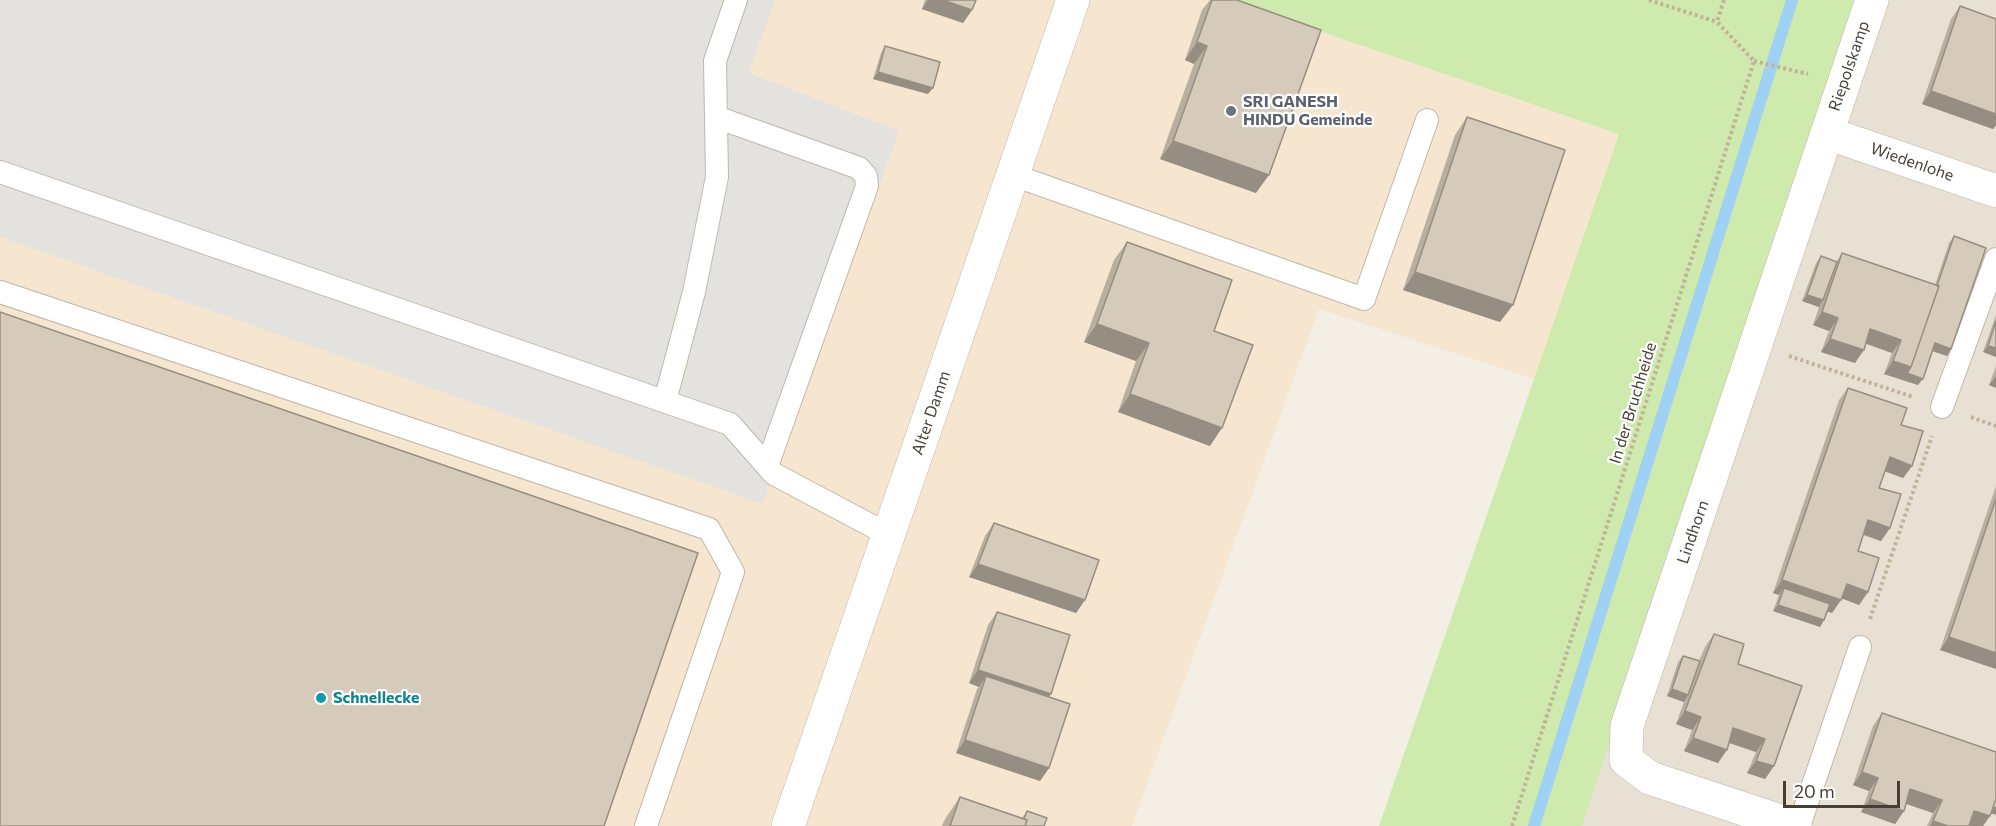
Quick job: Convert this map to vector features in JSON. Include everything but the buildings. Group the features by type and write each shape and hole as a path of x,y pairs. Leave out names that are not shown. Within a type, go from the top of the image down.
{"street":[{"name":"Alter Damm","path":"788,826 1073,0"},
{"name":"Riepolskamp","path":"1827,133 1872,0"},
{"name":"Wiedenlohe","path":"1827,133 1996,191"},
{"name":"Lindhorn","path":"1794,826 1650,778 1626,760 1627,726 1827,133"}],"lane":[{"path":"665,401 694,292 717,177 716,61 736,0"},
{"path":"716,117 859,168 866,176 867,186 767,466"},
{"path":"1013,175 1364,299 1427,120"},
{"path":"0,172 730,424 774,474 889,536"},
{"path":"1942,407 1996,259"},
{"path":"0,292 709,529 733,572 646,826"},
{"path":"1799,826 1860,646"}],"path":[{"path":"1650,0 1717,22 1754,60 1797,71"},
{"path":"1717,22 1724,0"},
{"name":"In der Bruchheide","path":"1512,826 1754,60"},
{"path":"1756,345 1996,426"},
{"path":"1860,646 1942,407"}],"shaded area":[{"path":"0,0 1229,0 1619,134 1536,380 1319,309 1132,826 0,826"},
{"path":"0,0 775,0 749,73 899,131 763,504 0,237"},
{"path":"1841,0 1996,0 1996,826 1575,826"}],"green space":[{"path":"1229,0 1854,0 1582,826 1379,826 1619,134"}],"waterway":[{"path":"1534,826 1792,0"}],"place":[{"name":"SRI GANESH HINDU Gemeinde","path":"1231,111"},
{"name":"Schnellecke","path":"321,698"}]}
